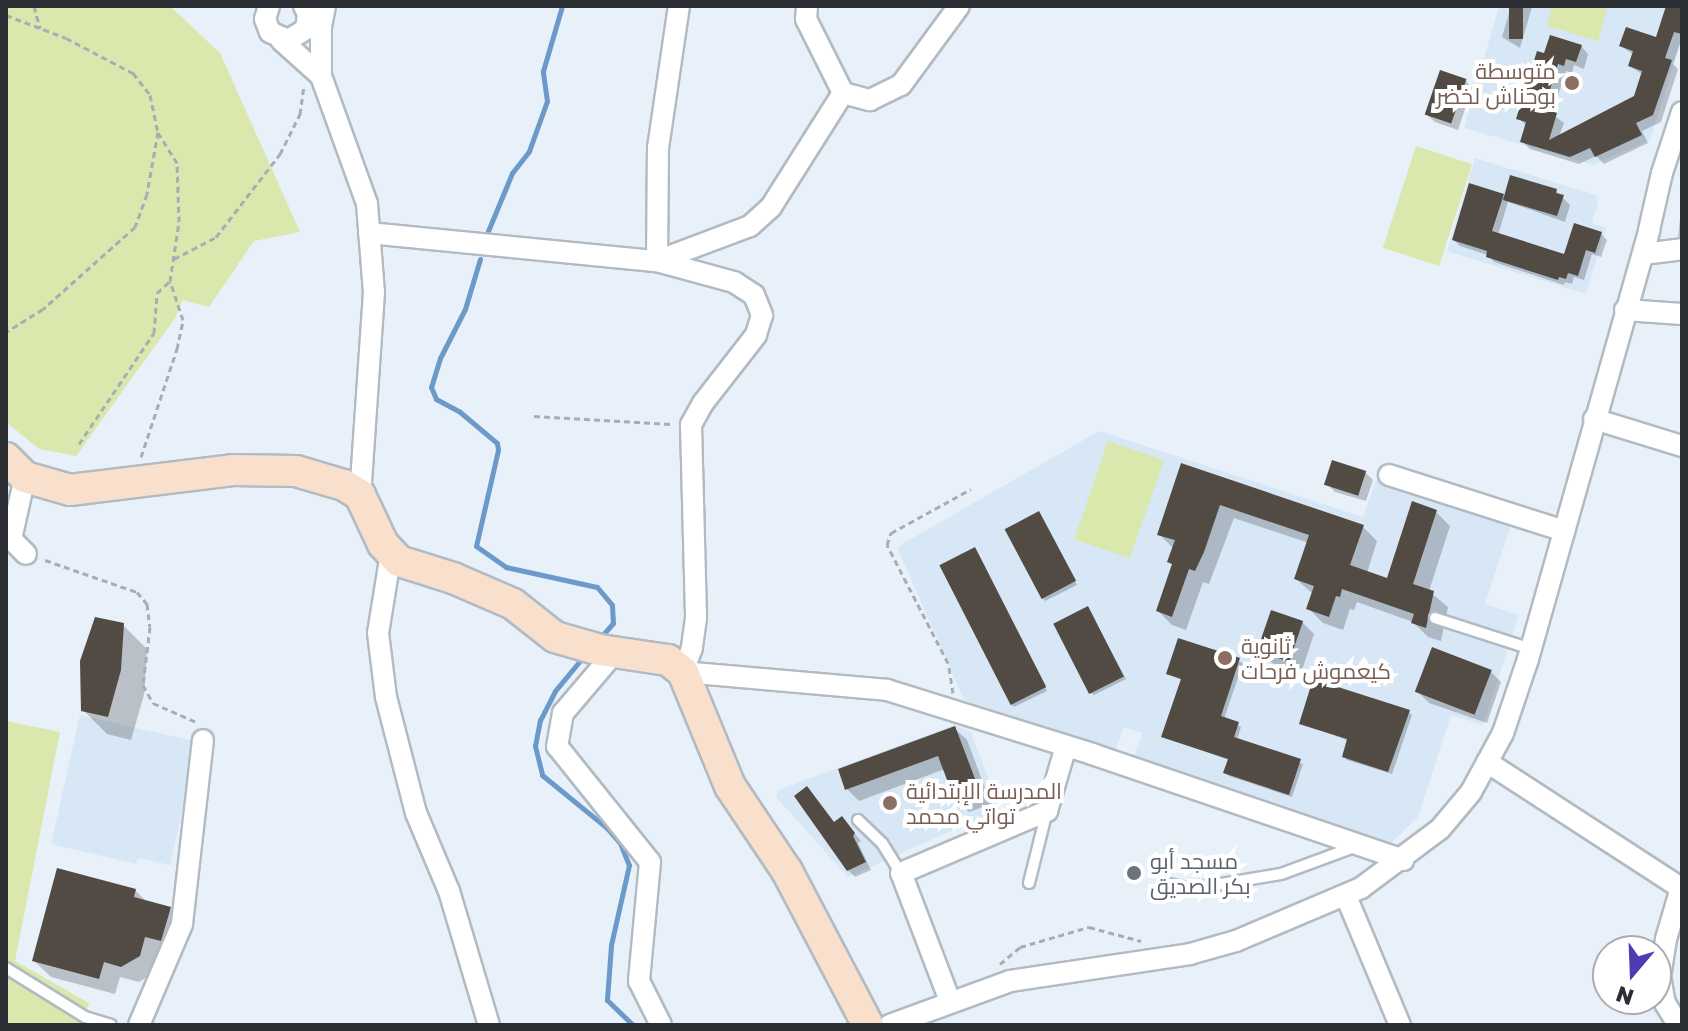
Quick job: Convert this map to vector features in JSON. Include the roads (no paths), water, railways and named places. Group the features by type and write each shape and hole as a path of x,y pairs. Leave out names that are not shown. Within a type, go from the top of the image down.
{"main road":[{"path":"15,468 70,490 233,470 296,471 344,485 360,495 383,544 399,561 453,578 513,604 555,637 599,649 668,660 683,672 730,786 787,871 868,1025"}],"street":[{"path":"281,40 295,39 306,19 324,6"},
{"path":"314,65 324,6"},
{"path":"657,261 658,148 679,6"},
{"path":"807,6 806,19 843,93 870,100 901,85 959,6"},
{"path":"267,8 266,26 314,65"},
{"path":"306,19 314,65 367,204 374,292 360,495"},
{"path":"657,261 750,226 771,207 843,93"},
{"path":"890,1025 1010,981 1153,961 1236,941 1346,896 1403,860 1440,829 1471,792 1503,733 1531,649 1625,310 1672,170 1682,112"},
{"path":"369,233 657,261 734,282 754,295 762,315 756,335 703,403 691,425 696,618 692,648 683,672 887,690 1066,746 1403,860"},
{"path":"1643,254 1682,249"},
{"path":"1625,310 1682,314"},
{"path":"1594,419 1682,446"},
{"path":"15,468 11,539 26,554"},
{"path":"1389,475 1564,531"},
{"path":"391,553 378,633 386,697 416,813 449,891 489,1025"},
{"path":"599,649 563,713 557,746 650,862 639,981 661,1025"},
{"path":"139,1025 182,924 203,740"},
{"path":"950,1001 901,873 1047,811 1066,746"},
{"path":"1487,762 1682,888 1666,939 1660,976 1665,1003 1678,1025"},
{"path":"1346,896 1400,1025"}],"lane":[{"path":"1435,618 1531,649"},
{"path":"1029,883 1047,811"},
{"path":"858,820 882,843 901,873"},
{"path":"1165,883 1191,889 1281,874 1359,845"},
{"path":"6,968 85,1017 111,1025"}],"waterway":[{"path":"488,231 512,173 529,151 547,101 543,71 562,6"},
{"path":"480,259 465,309 440,358 431,387 436,399 460,412 497,443 476,546 506,567 597,587 612,605 613,623 600,638"},
{"path":"583,657 555,691 540,720 535,746 542,775 607,828 620,843 629,865 611,945 607,1000 633,1025"}],"place":[{"name":"متوسطة بوحناش لخضر","path":"1572,83"},
{"name":"ثانوية كيعموش فرحات","path":"1225,658"},
{"name":"المدرسة الإبتدائية تواتي محمد","path":"890,803"},
{"name":"مسجد أبو بكر الصديق","path":"1134,873"}]}
